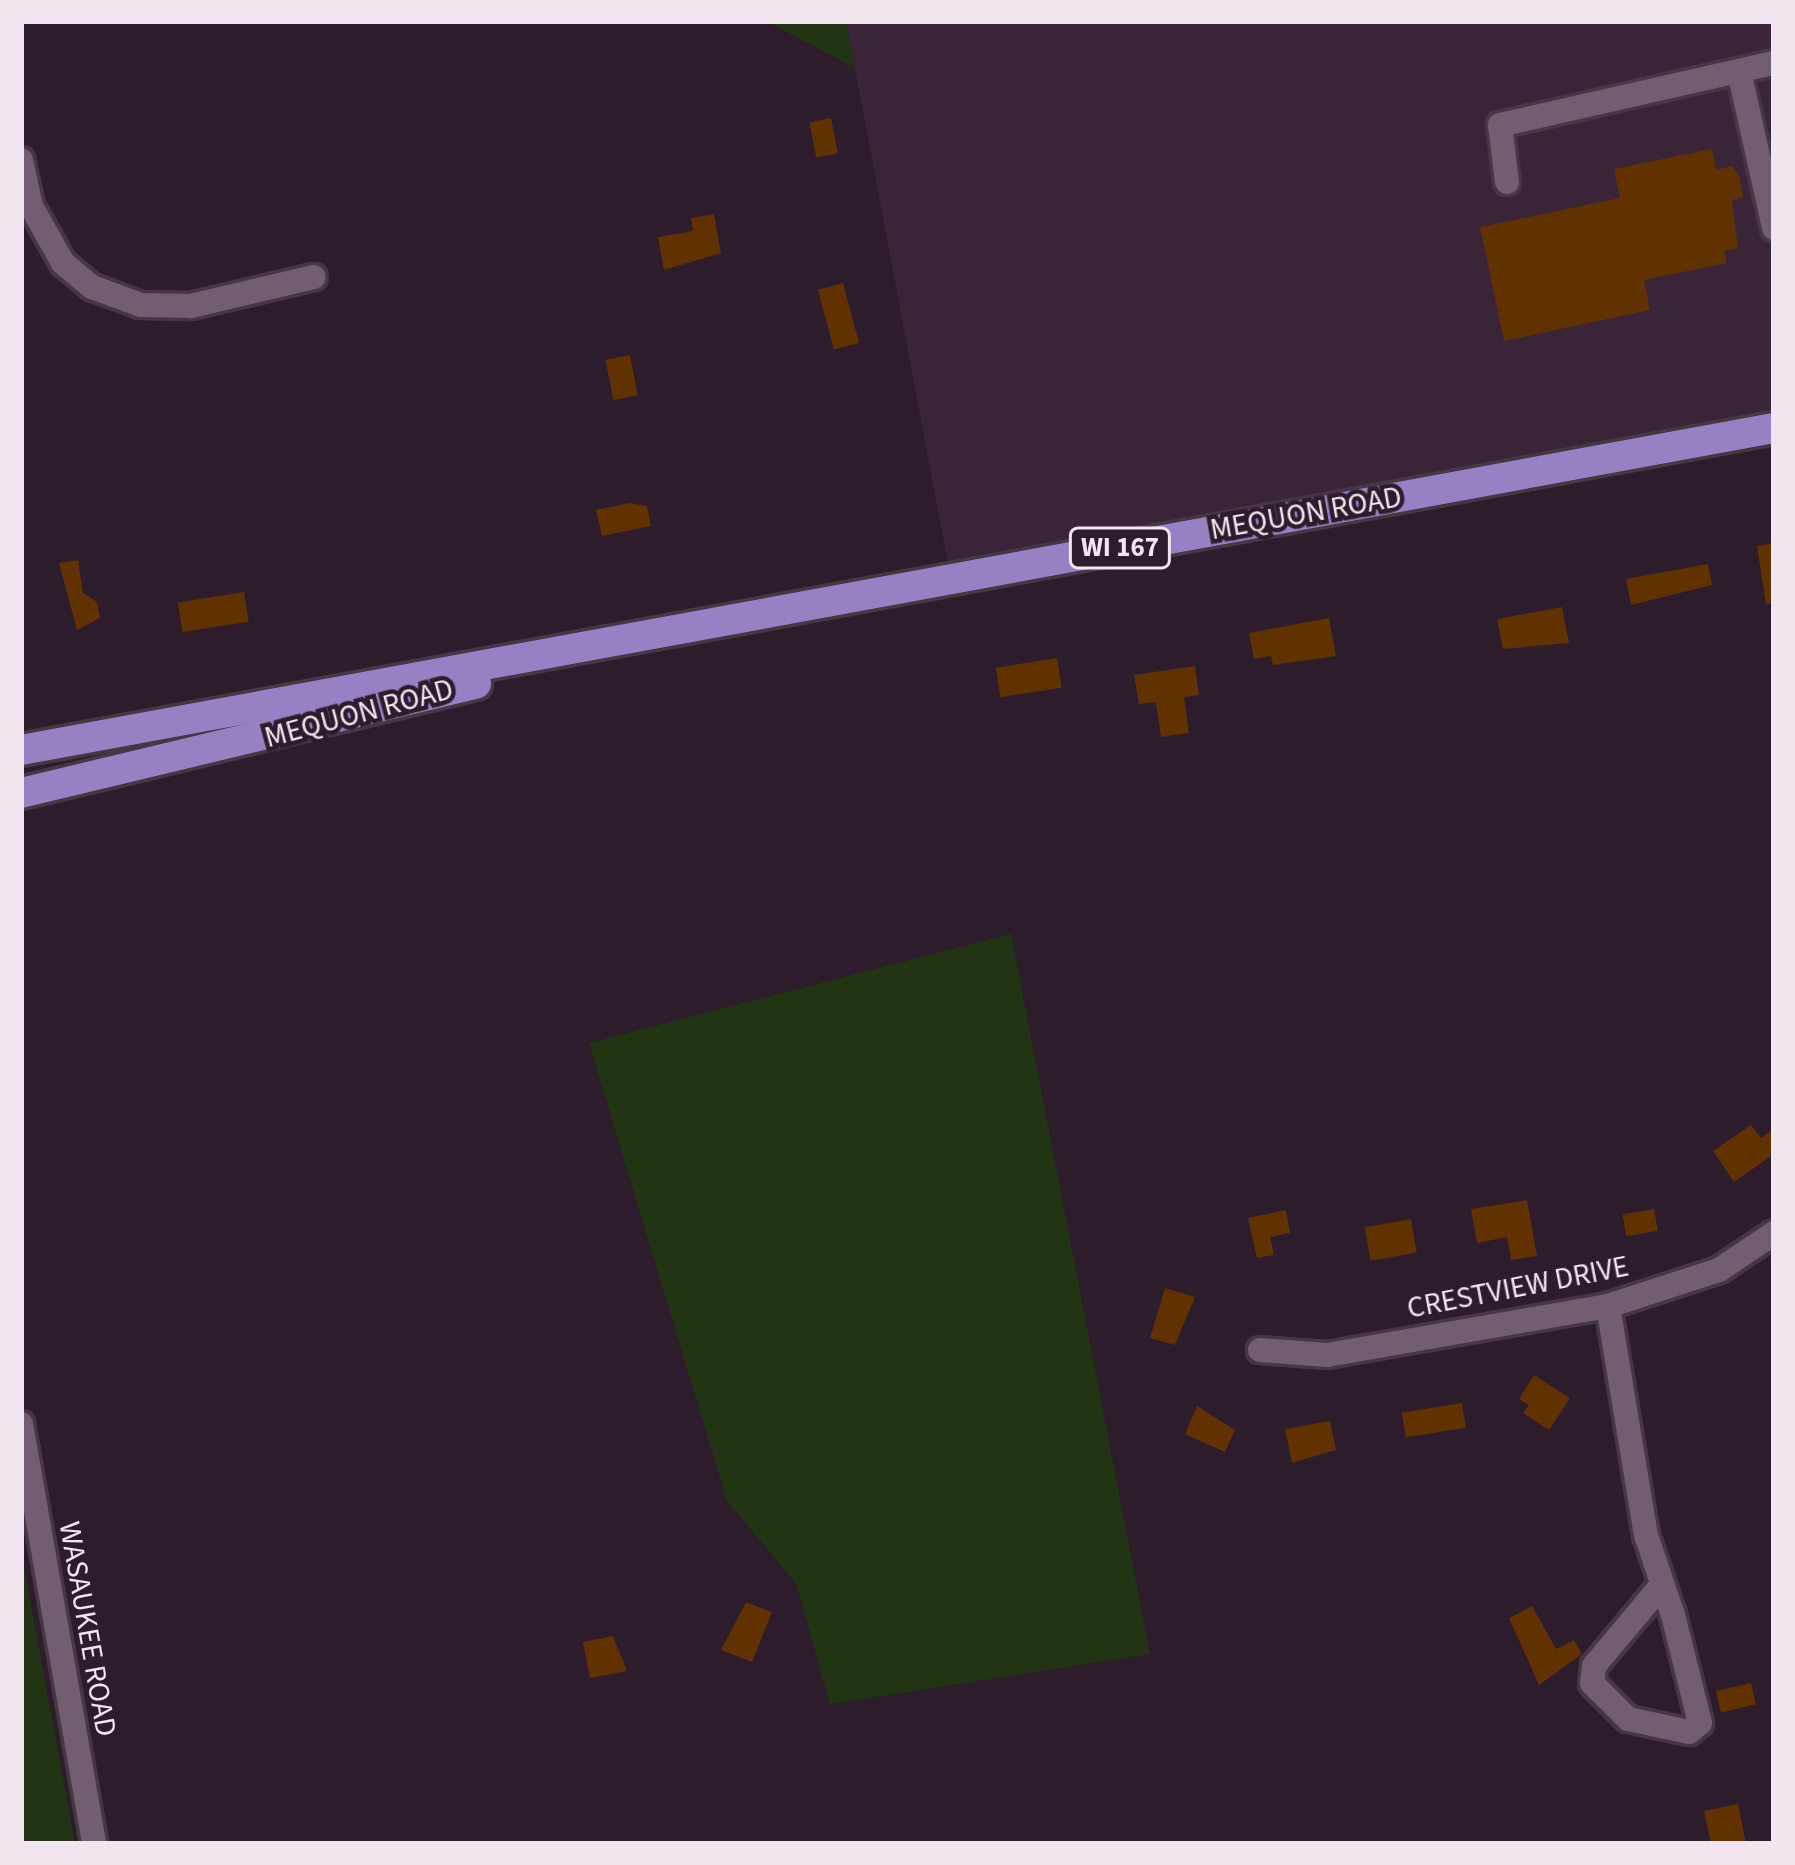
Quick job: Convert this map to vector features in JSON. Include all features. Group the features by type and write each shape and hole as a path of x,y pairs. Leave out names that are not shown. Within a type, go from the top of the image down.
{"main road":[{"name":"MEQUON ROAD","path":"21,750 1774,428"},
{"name":"MEQUON ROAD","path":"21,793 259,740 696,626"},
{"path":"21,772 364,686"}],"street":[{"path":"1507,182 1500,124 1774,63"},
{"path":"1739,71 1774,228"},
{"path":"21,160 42,225 63,263 92,287 141,304 190,306 314,277"},
{"name":"CRESTVIEW DRIVE","path":"1260,1350 1328,1355 1608,1306 1719,1270 1774,1233"},
{"path":"1608,1306 1647,1504 1646,1535 1661,1586 1700,1723 1690,1732 1628,1719 1592,1683 1594,1666 1661,1586"},
{"name":"WASAUKEE ROAD","path":"21,1424 94,1844"}],"shaded area":[{"path":"846,21 1774,21 1774,411 948,564"}],"green space":[{"path":"766,21 846,21 855,68"},
{"path":"1011,934 1150,1654 830,1704 796,1583 727,1501 589,1043"},
{"path":"21,1550 75,1844 21,1844"}],"building":[{"path":"831,118 838,153 816,158 809,122"},
{"path":"1712,149 1716,170 1732,166 1739,175 1743,197 1732,200 1738,248 1724,251 1727,263 1644,280 1650,310 1504,341 1480,227 1620,198 1614,169"},
{"path":"714,214 721,253 664,270 658,237 693,231 691,218"},
{"path":"843,283 859,343 834,350 818,290"},
{"path":"630,355 638,395 613,400 605,360"},
{"path":"629,503 647,506 651,526 602,536 596,510"},
{"path":"1774,543 1774,603 1766,604 1757,546"},
{"path":"78,560 83,593 97,602 100,618 77,630 59,563"},
{"path":"1708,564 1712,585 1631,605 1626,579"},
{"path":"244,592 249,622 183,632 178,602"},
{"path":"1562,607 1569,643 1503,649 1497,619"},
{"path":"1329,618 1336,656 1273,665 1271,656 1254,659 1249,633"},
{"path":"1057,658 1062,688 1000,697 996,668"},
{"path":"1195,666 1199,695 1184,697 1189,733 1161,737 1156,702 1139,704 1134,675"},
{"path":"1751,1125 1761,1138 1774,1129 1774,1154 1734,1182 1713,1151"},
{"path":"1527,1200 1537,1256 1511,1260 1507,1237 1477,1243 1471,1209"},
{"path":"1654,1209 1658,1231 1626,1236 1622,1215"},
{"path":"1286,1210 1290,1233 1270,1237 1274,1255 1257,1258 1248,1218"},
{"path":"1411,1219 1417,1252 1371,1261 1365,1227"},
{"path":"1165,1288 1195,1297 1175,1345 1150,1338"},
{"path":"1534,1375 1570,1398 1549,1430 1523,1413 1529,1405 1519,1399"},
{"path":"1462,1403 1466,1428 1406,1437 1402,1413"},
{"path":"1197,1406 1235,1430 1225,1452 1185,1434"},
{"path":"1330,1421 1336,1450 1292,1463 1285,1429"},
{"path":"746,1602 772,1612 752,1662 721,1650"},
{"path":"1532,1606 1556,1649 1574,1640 1582,1654 1539,1685 1509,1618"},
{"path":"613,1636 627,1671 590,1678 583,1642"},
{"path":"1751,1683 1756,1704 1721,1713 1716,1691"},
{"path":"1738,1804 1746,1844 1711,1844 1704,1811"}]}
